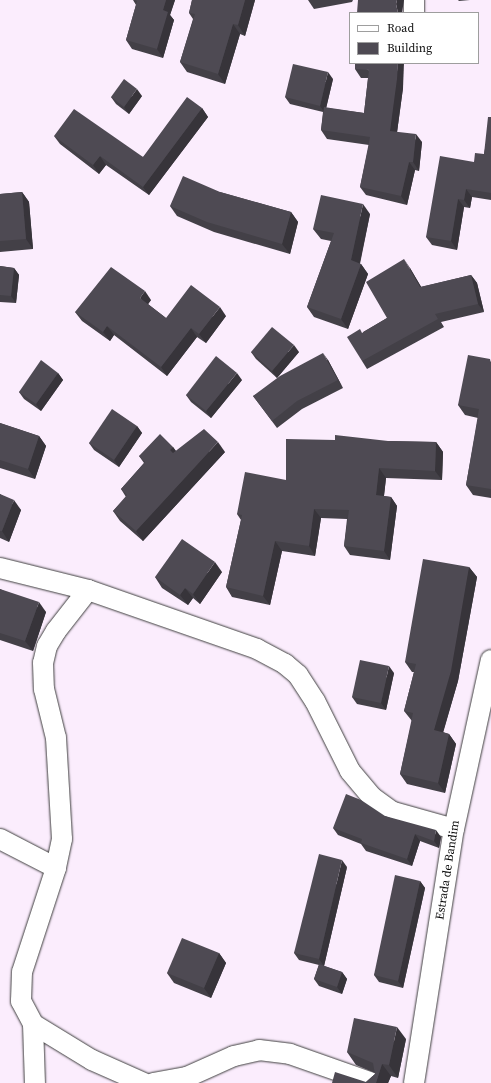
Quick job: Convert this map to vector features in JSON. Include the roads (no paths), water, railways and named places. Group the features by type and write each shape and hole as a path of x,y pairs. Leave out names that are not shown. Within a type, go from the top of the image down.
{"street":[{"path":"414,0 414,12"},
{"path":"0,568 88,590 257,649 285,664 298,675 315,701 350,771 372,797 393,812 454,829"},
{"path":"35,1083 33,1024 21,1001 22,972 56,868 62,839 63,813 56,738 44,689 43,662 47,646 56,631 88,590"},
{"name":"Estrada de Bandim","path":"414,1083 454,829 491,660"},
{"path":"0,839 56,868"},
{"path":"33,1024 92,1060 144,1083"},
{"path":"153,1083 184,1080 234,1056 259,1050 290,1054 373,1083"}]}
